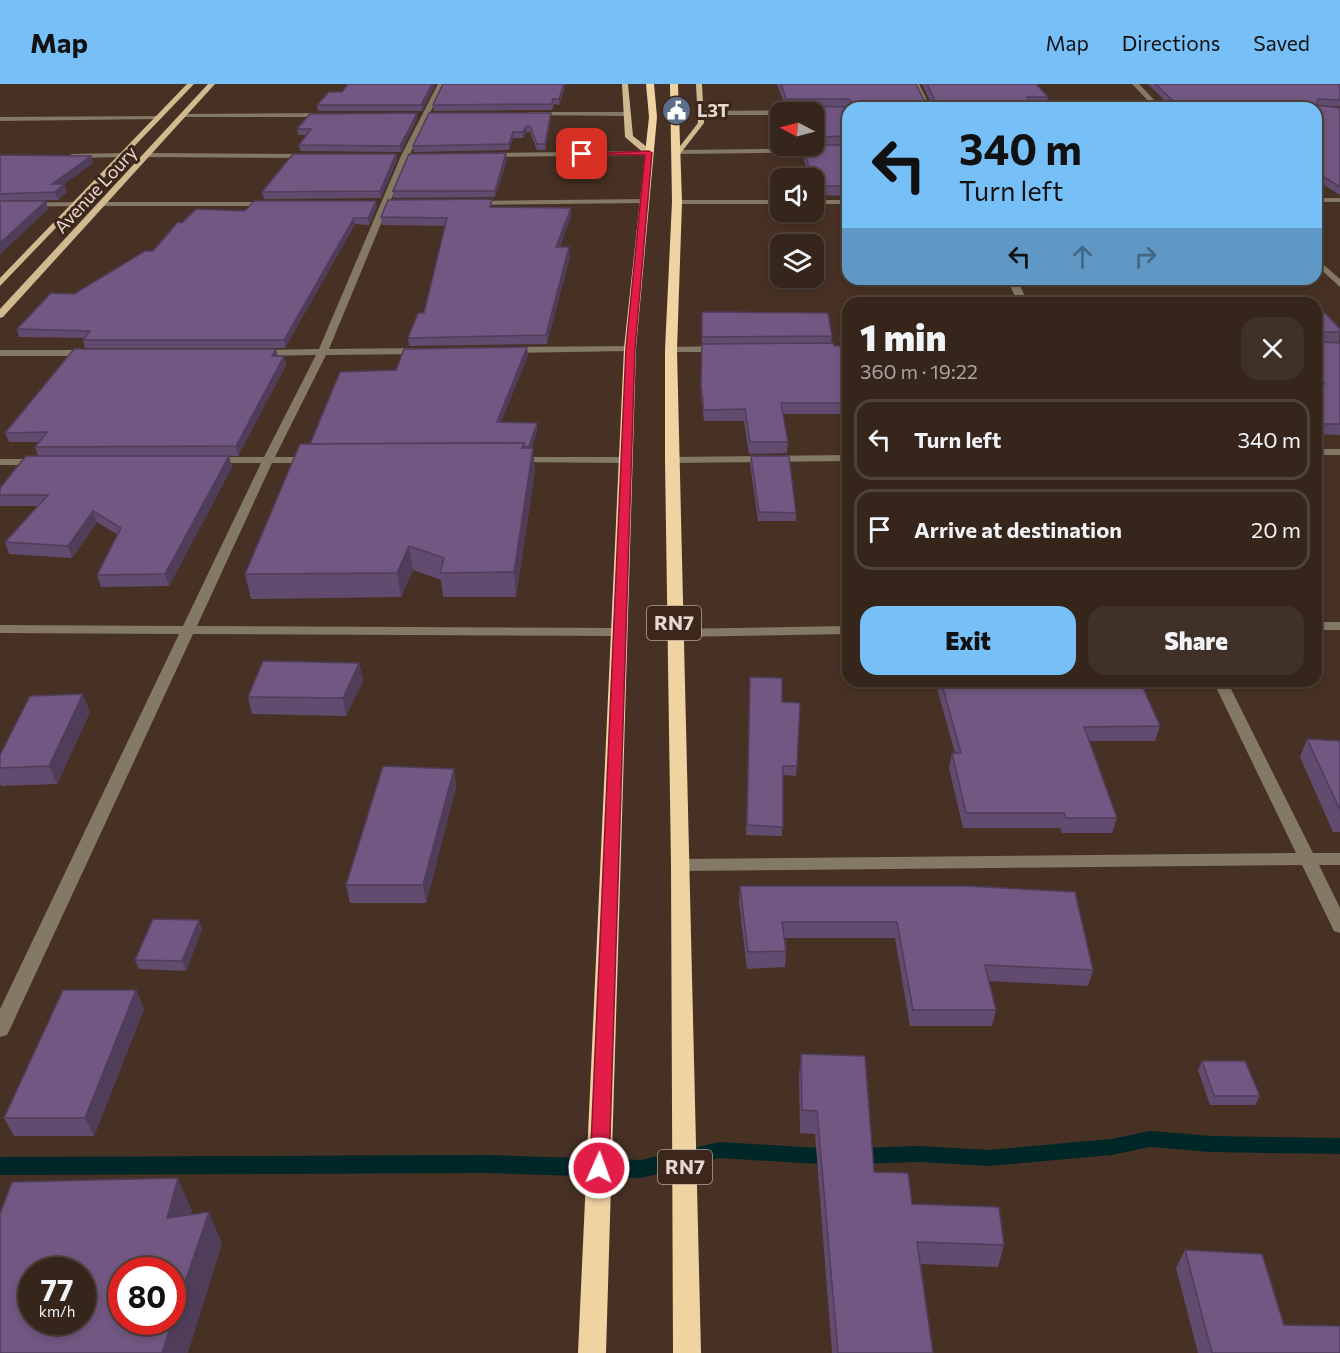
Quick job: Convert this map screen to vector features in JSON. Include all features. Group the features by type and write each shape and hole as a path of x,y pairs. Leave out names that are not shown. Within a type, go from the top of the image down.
{"highway":[{"name":"RN7","path":"592,1353 630,348 653,117 650,84"},
{"name":"RN7","path":"674,84 677,202 672,350 672,460 685,1095 687,1353"}],"main road":[{"name":"Avenue Loury","path":"0,283 191,84"},
{"name":"Avenue Loury","path":"0,315 212,84"},
{"path":"625,84 629,137 649,153"},
{"path":"677,152 701,123 699,84"}],"street":[{"path":"0,1029 187,629 321,353 405,156 441,84"},
{"path":"916,84 925,102"},
{"path":"1135,84 1152,102"},
{"path":"700,113 842,112"},
{"path":"520,114 626,114"},
{"path":"185,116 334,115"},
{"path":"0,119 159,117"},
{"path":"677,152 842,150"},
{"path":"475,155 649,153"},
{"path":"67,156 123,155"},
{"path":"148,155 323,156"},
{"path":"1322,200 1340,200"},
{"path":"467,203 644,201"},
{"path":"677,202 770,202"},
{"path":"824,202 842,202"},
{"path":"0,205 76,204"},
{"path":"103,204 279,204"},
{"path":"1322,267 1340,284"},
{"path":"500,350 630,348"},
{"path":"672,350 730,350"},
{"path":"250,353 440,351"},
{"path":"0,353 107,353"},
{"path":"1322,452 1340,452"},
{"path":"672,460 842,458"},
{"path":"198,460 327,460"},
{"path":"506,460 625,460"},
{"path":"0,462 58,461"},
{"path":"1322,626 1340,626"},
{"path":"0,629 619,632"},
{"path":"674,633 842,630"},
{"path":"1224,687 1340,926"},
{"path":"681,865 1340,859"}],"building":[{"path":"348,84 432,84 421,105 317,105 329,92 342,92"},
{"path":"443,84 564,84 559,99 553,99 552,104 433,105"},
{"path":"781,84 916,84 924,100 933,101 934,98 927,84 1036,84 1048,97 1027,97 1031,102 851,102 849,99 786,99"},
{"path":"1155,84 1340,84 1340,100 1174,102"},
{"path":"1322,106 1340,108 1340,187 1322,176"},
{"path":"824,107 842,107 842,136 824,137"},
{"path":"417,113 400,146 299,145 311,129 297,129 310,114"},
{"path":"429,113 551,113 545,144 537,144 530,126 526,126 523,132 513,132 509,144 413,146"},
{"path":"824,145 842,145 842,186 824,186 824,168 810,168 806,156 824,156"},
{"path":"506,153 495,191 393,191 409,154"},
{"path":"293,154 396,154 380,191 262,192"},
{"path":"0,155 91,156 52,184 64,184 55,192 0,194"},
{"path":"492,199 490,207 571,208 556,247 569,247 546,335 408,338 418,313 424,313 447,218 381,217 388,200"},
{"path":"0,201 46,201 0,243"},
{"path":"254,201 376,201 368,218 354,218 284,340 83,340 90,331 17,329 51,293 74,294 145,251 153,251 178,222 182,223 196,209 245,211"},
{"path":"1322,310 1340,329 1340,332 1322,332"},
{"path":"702,312 828,313 832,336 702,337"},
{"path":"1322,342 1340,343 1340,424 1322,424 1322,384 1325,384 1322,380"},
{"path":"833,343 834,346 842,346 842,403 781,403 788,442 750,442 745,409 704,410 701,385 702,344"},
{"path":"527,347 497,422 537,423 529,447 524,447 524,443 310,444 340,372 396,370 404,349"},
{"path":"74,349 276,349 272,356 284,356 236,446 35,447 47,432 5,433"},
{"path":"524,443 522,448 533,448 514,572 440,573 444,558 409,546 397,573 245,574 300,444"},
{"path":"26,456 229,456 165,574 97,575 121,528 93,511 68,546 5,542 48,495 0,495 0,488"},
{"path":"751,456 789,456 796,513 759,512"},
{"path":"263,661 359,663 343,698 248,697"},
{"path":"750,677 782,678 782,702 800,703 797,766 783,766 783,827 747,825"},
{"path":"943,687 1143,687 1160,726 1084,727 1117,818 1066,818 1064,813 966,813 952,753 961,753"},
{"path":"83,694 49,766 0,768 0,755 30,696"},
{"path":"1307,739 1340,741 1340,810"},
{"path":"383,766 454,769 423,885 346,885"},
{"path":"740,886 967,886 1075,892 1093,970 985,965 996,1010 913,1010 897,922 782,922 786,951 748,952"},
{"path":"153,919 199,920 182,961 135,960"},
{"path":"63,990 136,990 85,1118 4,1118"},
{"path":"801,1054 865,1056 874,1172 908,1173 912,1204 999,1207 1004,1245 917,1242 933,1353 838,1353 817,1111 802,1110"},
{"path":"1202,1061 1245,1061 1260,1096 1214,1096"},
{"path":"178,1178 167,1218 209,1212 186,1279 186,1257 108,1257 108,1335 168,1335 162,1353 0,1353 0,1214 12,1182"},
{"path":"1185,1250 1262,1254 1284,1325 1340,1326 1340,1353 1212,1353"}],"waterway":[{"path":"855,1156 919,1154 989,1158 1112,1147 1149,1139 1211,1144 1340,1146"},
{"path":"0,1166 488,1164 641,1169 720,1150 835,1157"}],"place":[{"name":"L3T","path":"676,111"}],"route":[{"path":"582,154 649,153 630,348 599,1168"}]}
